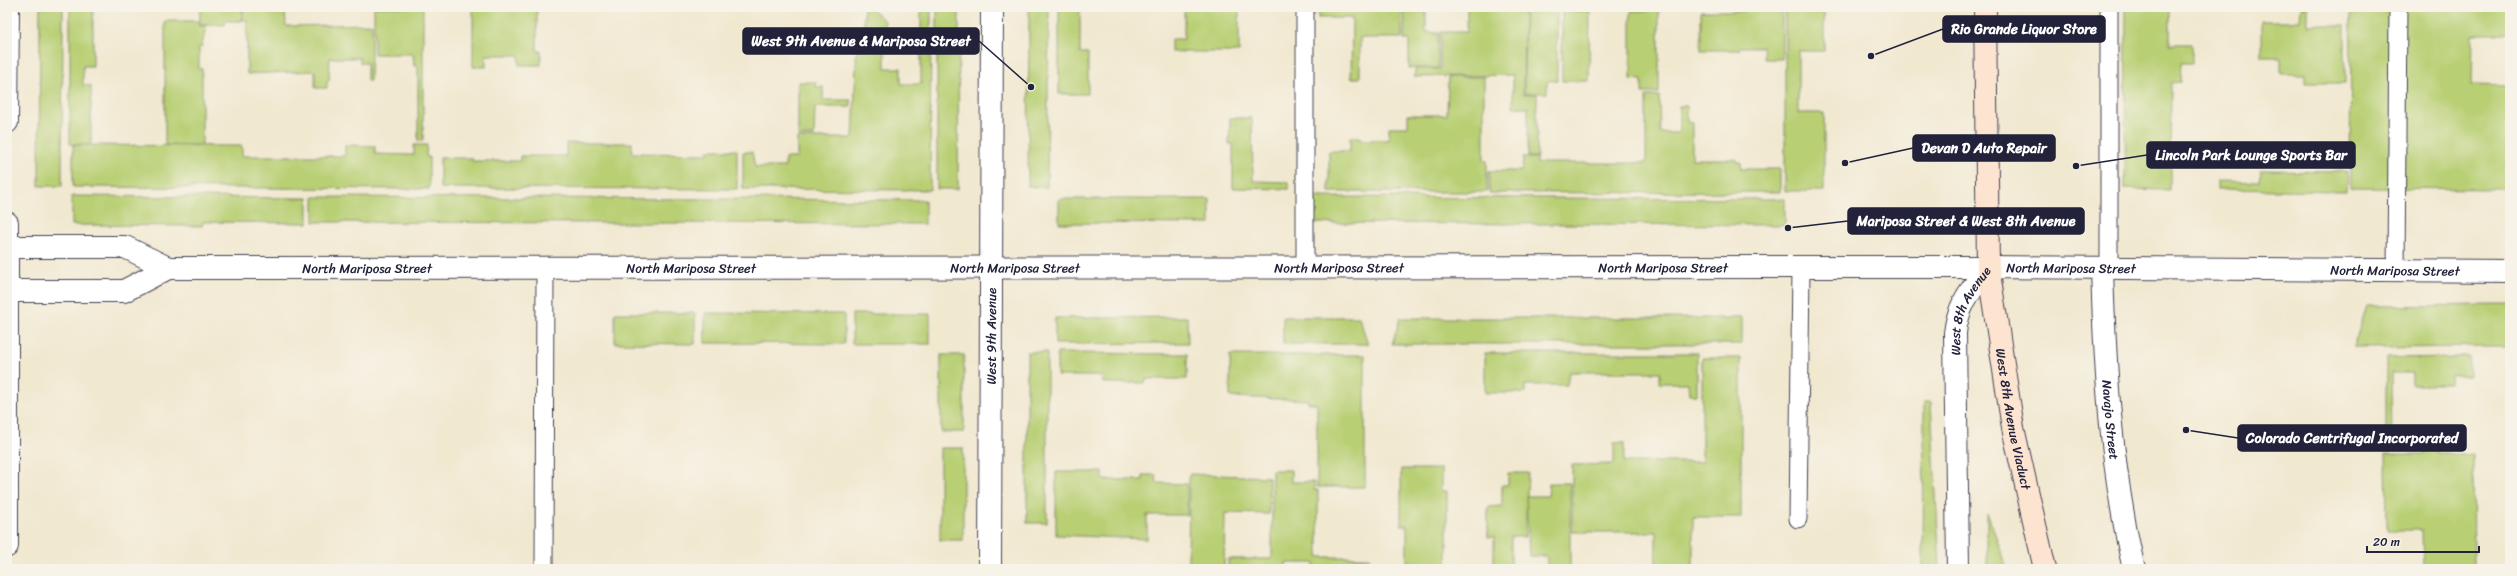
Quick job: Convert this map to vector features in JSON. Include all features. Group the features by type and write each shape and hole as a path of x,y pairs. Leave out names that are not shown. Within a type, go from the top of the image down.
{"main road":[{"name":"West 8th Avenue","path":"1985,7 1988,268"},
{"name":"West 8th Avenue Viaduct","path":"1988,268 2013,428 2045,569"}],"street":[{"path":"7,122 8,7"},
{"name":"West 9th Avenue","path":"990,569 992,7"},
{"path":"7,223 7,546"},
{"name":"North Mariposa Street","path":"7,247 125,247 168,268 2106,268 2510,271"},
{"name":"North Mariposa Street","path":"7,291 124,291 168,268"},
{"name":"West 8th Avenue","path":"1958,569 1955,334 1958,312 1963,302 1988,268"},
{"name":"Navajo Street","path":"2106,268 2105,358 2111,422 2128,542 2134,569"}],"lane":[{"path":"1304,269 1305,7"},
{"path":"2106,268 2109,7"},
{"path":"2396,270 2398,7"},
{"path":"544,569 545,268"},
{"path":"1798,519 1801,268"}],"green space":[{"path":"40,7 63,7 62,186 39,186"},
{"path":"70,7 93,7 93,66 83,66 83,85 91,86 91,144 70,144"},
{"path":"200,7 242,7 242,21 226,21 225,25 200,25"},
{"path":"243,7 285,7 286,26 372,24 370,81 367,81 367,63 360,63 360,58 330,58 329,81 327,81 327,88 315,88 315,71 247,74 247,20 243,20"},
{"path":"374,7 423,7 423,141 418,141 418,66 414,66 413,54 374,54"},
{"path":"473,7 537,7 537,51 541,51 541,65 519,65 519,55 486,55 486,67 473,67"},
{"path":"864,7 870,7 885,21 885,68 901,68 901,84 921,84 921,7 931,7 930,190 743,189 743,152 752,152 755,167 785,167 785,158 797,158 797,138 853,138 857,41 864,40"},
{"path":"937,7 959,7 958,189 937,189"},
{"path":"1029,7 1049,7 1047,187 1028,187"},
{"path":"1059,7 1080,7 1080,53 1088,53 1088,94 1059,94"},
{"path":"1170,7 1239,7 1239,52 1171,52 1171,39 1184,39 1184,8"},
{"path":"1318,7 1402,7 1402,38 1360,38 1360,78 1351,78 1352,18 1318,18"},
{"path":"1405,7 1426,7 1426,32 1438,33 1438,68 1409,68 1409,40 1404,40"},
{"path":"1467,7 1524,7 1523,94 1537,94 1537,157 1528,157 1528,107 1513,107 1513,75 1415,77 1415,69 1440,69 1440,32 1467,32"},
{"path":"1525,7 1542,7 1542,11 1557,11 1557,80 1547,81 1547,93 1524,93"},
{"path":"1648,7 1659,7 1659,93 1642,93 1642,80 1631,79 1631,11 1648,11"},
{"path":"1744,7 1782,7 1782,59 1764,59 1763,47 1740,47 1739,50 1701,50 1701,11 1744,11"},
{"path":"1785,7 1824,7 1824,51 1798,51 1798,113 1824,113 1824,191 1785,191"},
{"path":"2126,7 2170,7 2170,44 2192,44 2192,63 2181,63 2180,82 2171,83 2170,190 2125,189"},
{"path":"2301,7 2308,7 2308,25 2345,25 2345,83 2306,83 2306,74 2281,74 2281,57 2262,57 2262,21 2300,21"},
{"path":"2351,7 2510,7 2510,34 2473,34 2472,85 2510,86 2510,189 2350,188"},
{"path":"1562,11 1590,11 1589,81 1562,81"},
{"path":"165,21 199,21 199,26 206,26 202,46 199,47 199,69 202,69 202,145 165,145"},
{"path":"1448,77 1484,77 1484,160 1487,161 1487,192 1329,192 1329,151 1350,151 1350,137 1360,137 1361,140 1389,140 1389,127 1408,127 1408,115 1447,115"},
{"path":"798,82 816,82 816,87 823,87 823,100 851,100 851,107 815,107 814,136 798,136"},
{"path":"1646,96 1659,96 1660,133 1679,133 1679,106 1687,106 1687,122 1692,123 1692,159 1736,159 1736,162 1741,162 1741,169 1780,169 1780,192 1489,193 1489,171 1522,171 1523,158 1537,158 1537,163 1646,163"},
{"path":"1230,118 1252,118 1253,181 1289,182 1289,189 1233,188 1233,144 1229,144"},
{"path":"566,143 632,143 632,153 708,154 708,150 737,150 737,189 440,188 440,158 472,158 472,161 520,161 520,156 566,156"},
{"path":"73,145 242,146 242,156 345,156 345,145 375,146 375,154 414,155 414,145 427,145 426,156 429,157 429,189 73,187"},
{"path":"2260,170 2347,171 2346,191 2217,189 2217,181 2259,182"},
{"path":"72,196 308,198 308,223 203,222 202,226 72,225"},
{"path":"314,197 925,200 925,224 314,222"},
{"path":"1311,197 1785,199 1785,225 1311,223"},
{"path":"1059,199 1210,199 1210,224 1059,223"},
{"path":"2510,305 2510,347 2353,348 2367,306"},
{"path":"615,313 695,313 695,344 615,343"},
{"path":"705,313 844,314 844,344 705,343"},
{"path":"852,314 930,314 930,344 852,344"},
{"path":"1187,317 1188,343 1055,344 1055,318"},
{"path":"1283,317 1359,317 1368,344 1283,344"},
{"path":"1400,318 1742,318 1742,344 1392,344"},
{"path":"1027,352 1047,352 1047,523 1027,523"},
{"path":"1057,353 1187,354 1187,379 1145,379 1145,383 1103,383 1102,376 1057,376"},
{"path":"1485,353 1697,353 1697,395 1689,395 1688,383 1660,383 1660,372 1569,372 1567,385 1525,385 1525,393 1485,393"},
{"path":"941,355 964,355 964,432 941,432"},
{"path":"1230,355 1365,355 1365,487 1317,487 1317,403 1308,403 1308,400 1230,397"},
{"path":"2469,357 2469,375 2451,375 2451,385 2412,385 2412,373 2391,373 2392,450 2386,450 2386,358"},
{"path":"1702,358 1741,358 1741,517 1693,517 1693,569 1656,569 1656,532 1572,532 1572,465 1614,464 1614,443 1624,443 1624,462 1702,462"},
{"path":"1924,402 1931,402 1940,569 1923,569"},
{"path":"2425,438 2438,438 2438,454 2473,454 2474,569 2423,569 2422,530 2387,530 2386,454 2424,454"},
{"path":"940,448 963,448 963,540 940,540"},
{"path":"1401,469 1441,469 1441,491 1447,491 1447,564 1407,564 1407,525 1401,525"},
{"path":"1272,470 1291,470 1291,482 1314,482 1314,490 1318,490 1318,557 1369,557 1369,569 1314,569 1314,563 1286,563 1285,569 1228,569 1228,559 1272,559"},
{"path":"1056,472 1103,472 1103,480 1143,480 1143,475 1156,475 1157,483 1187,484 1187,515 1147,515 1147,539 1056,535"},
{"path":"1508,473 1528,473 1525,537 1511,537 1511,569 1494,569 1494,537 1488,537 1488,507 1502,506 1502,485 1508,485"},
{"path":"1189,474 1269,477 1269,514 1225,513 1224,569 1188,569"},
{"path":"1549,483 1570,483 1570,569 1547,569 1547,556 1529,556 1526,496 1548,496"},
{"path":"1987,513 2008,569 1987,569"}],"place":[{"name":"Rio Grande Liquor Store","path":"1871,56"},
{"name":"West 9th Avenue & Mariposa Street","path":"1031,87"},
{"name":"Devan D Auto Repair","path":"1845,163"},
{"name":"Lincoln Park Lounge Sports Bar","path":"2076,166"},
{"name":"Mariposa Street & West 8th Avenue","path":"1788,228"},
{"name":"Colorado Centrifugal Incorporated","path":"2186,430"}]}
